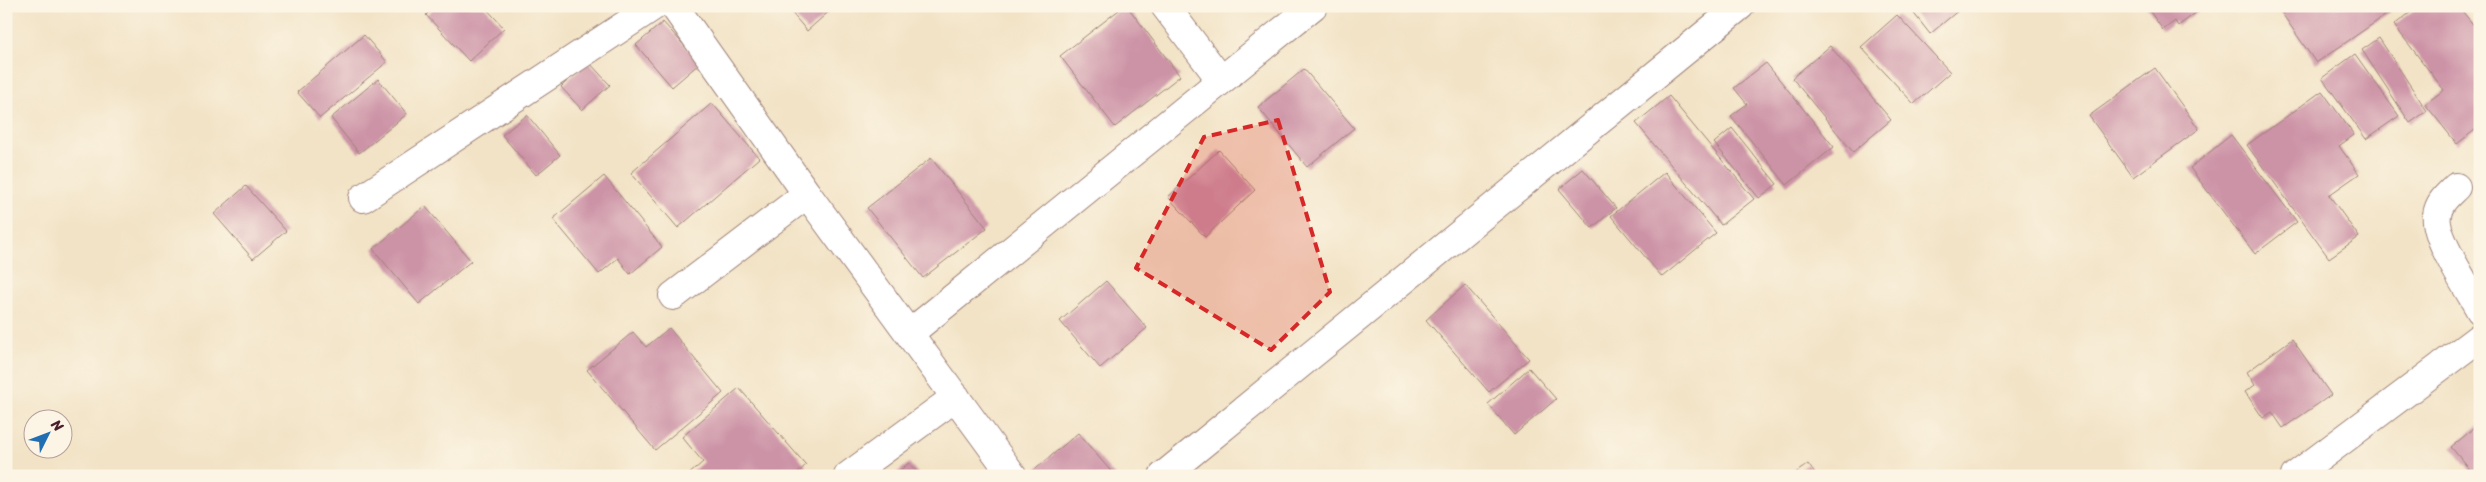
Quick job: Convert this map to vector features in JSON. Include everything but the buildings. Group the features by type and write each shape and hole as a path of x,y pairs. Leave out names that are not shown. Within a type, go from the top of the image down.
{"street":[{"path":"363,198 654,6"},
{"path":"674,6 807,194 1013,476"},
{"path":"1165,6 1221,80"},
{"path":"910,334 1314,6"},
{"path":"1164,476 1740,6"},
{"path":"2456,187 2442,200 2436,217 2441,240 2480,310"},
{"path":"673,296 807,194"},
{"path":"2295,476 2480,337"},
{"path":"848,476 956,397"}],"highlighted area":[{"path":"1278,120 1330,292 1271,350 1136,268 1204,137"}]}
